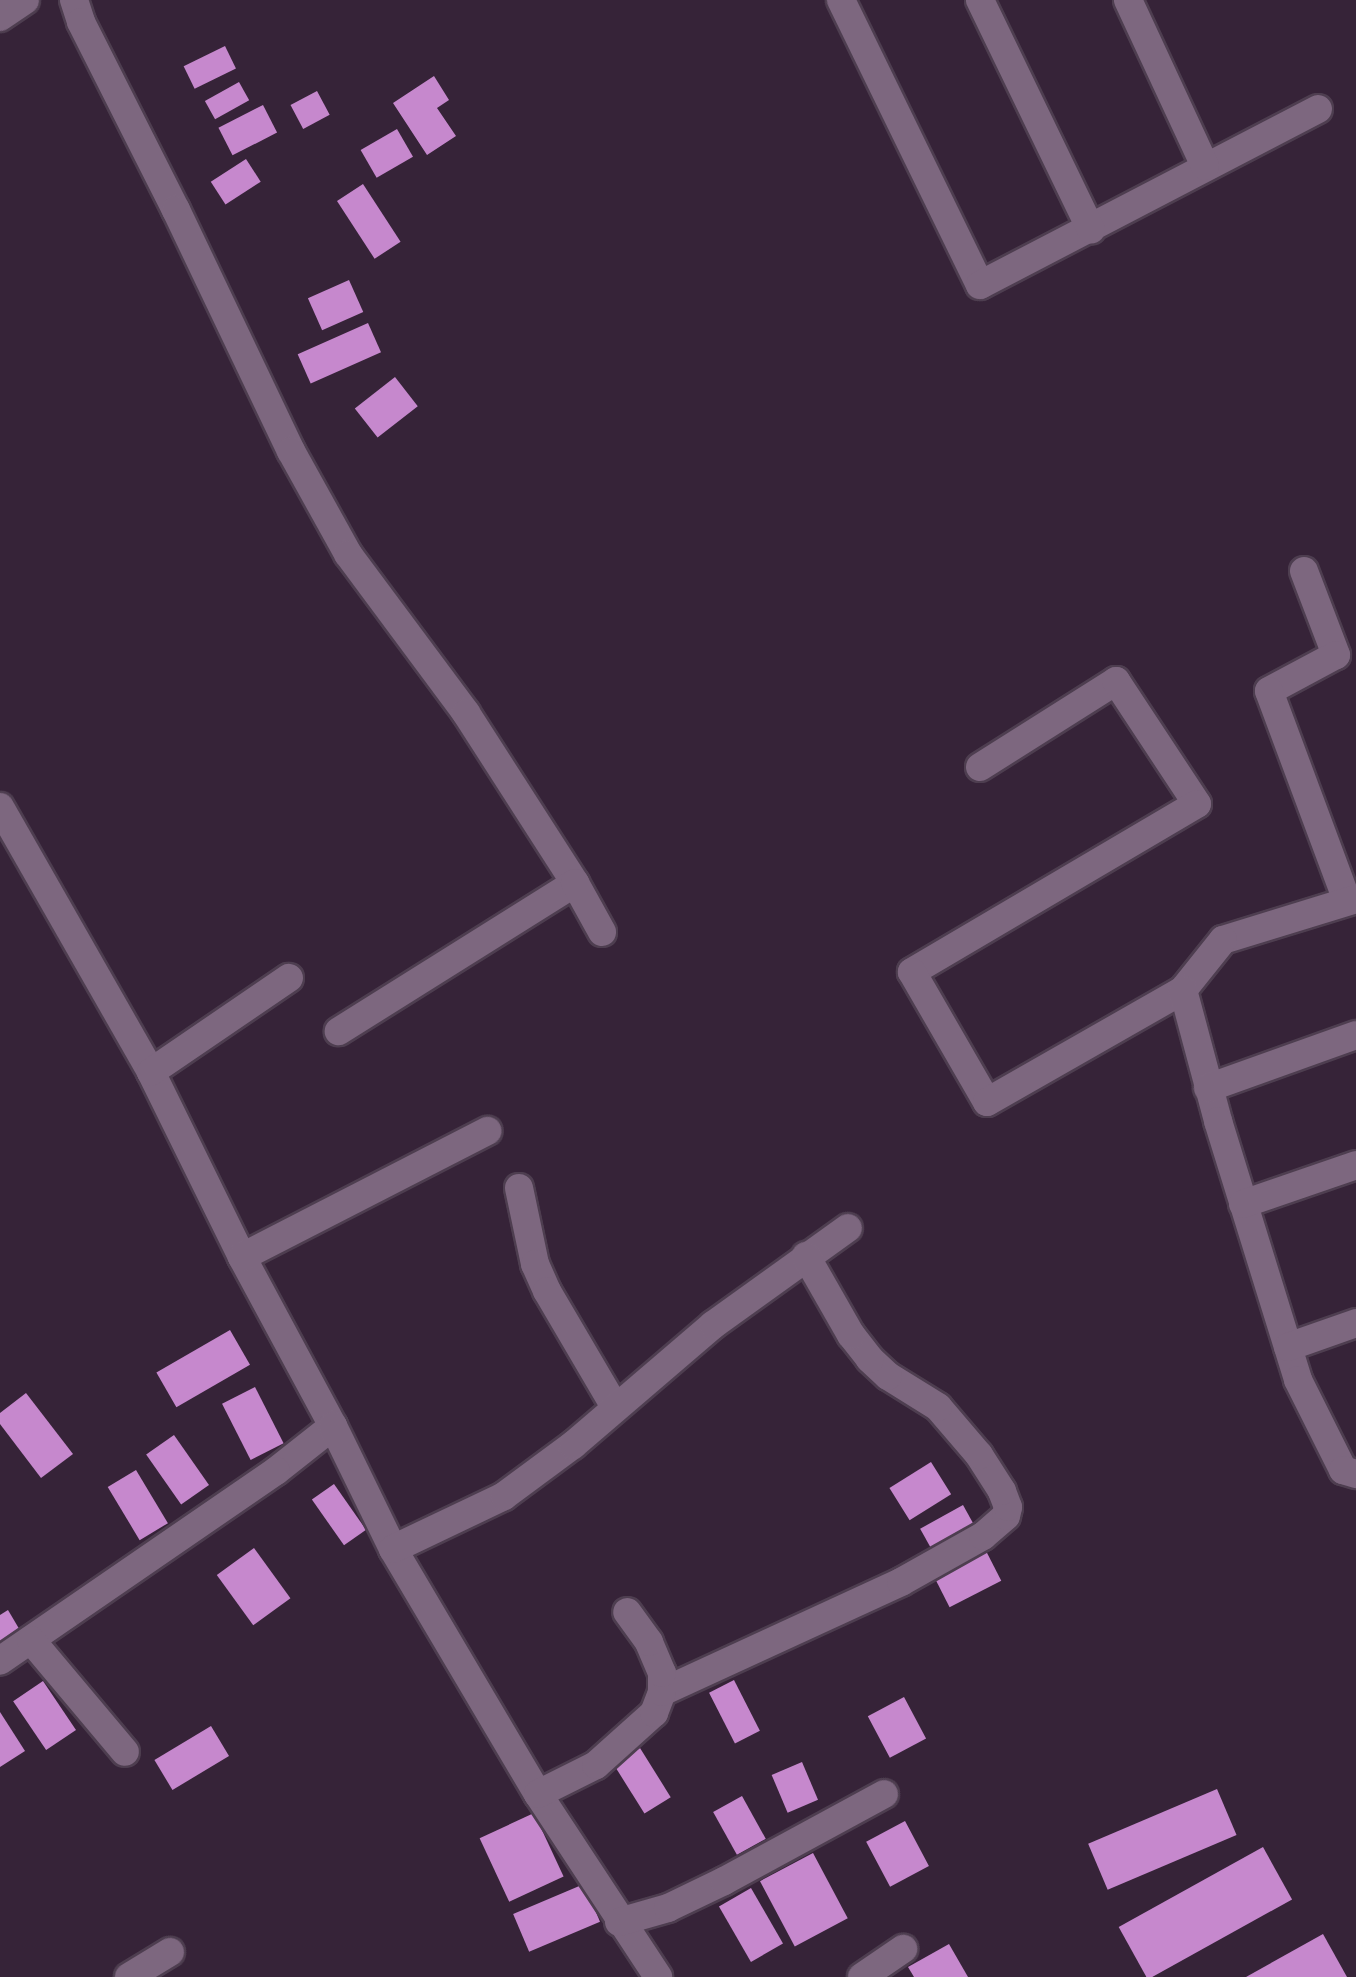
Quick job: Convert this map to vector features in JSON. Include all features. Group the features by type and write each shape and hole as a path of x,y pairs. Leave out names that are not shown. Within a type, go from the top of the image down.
{"street":[{"path":"0,17 25,0"},
{"path":"74,0 81,22 291,451 348,554 466,713 575,883 602,932"},
{"path":"841,0 980,285 1091,230 1204,166 1317,109"},
{"path":"980,0 1091,230"},
{"path":"1128,0 1204,166"},
{"path":"980,767 1116,681 1197,804 912,972 987,1102 1183,990 1222,940 1352,900 1269,691 1336,655 1304,571"},
{"path":"0,807 151,1072 242,1257 333,1426 393,1549 538,1794 658,1977"},
{"path":"339,1032 575,883"},
{"path":"151,1072 289,978"},
{"path":"1183,990 1208,1088 1298,1380 1344,1470 1356,1474"},
{"path":"1208,1088 1356,1035"},
{"path":"242,1257 487,1131"},
{"path":"1243,1204 1356,1165"},
{"path":"519,1188 535,1264 547,1291 615,1407"},
{"path":"393,1549 504,1496 573,1444 713,1325 848,1228"},
{"path":"662,1692 902,1582 984,1536 1006,1516 1008,1507 1005,1499 979,1455 938,1407 888,1376 870,1359 851,1335 806,1256"},
{"path":"1288,1347 1356,1323"},
{"path":"0,1661 276,1471 333,1426"},
{"path":"538,1794 596,1765 654,1713 662,1692 662,1673 649,1642 627,1612"},
{"path":"31,1640 125,1752"},
{"path":"620,1922 668,1908 724,1881 884,1794"},
{"path":"862,1977 903,1949"},
{"path":"129,1977 170,1952"}],"building":[{"path":"225,46 236,68 195,89 184,66"},
{"path":"434,76 449,100 437,108 456,136 427,155 393,103"},
{"path":"239,82 249,100 215,119 205,101"},
{"path":"317,91 330,115 303,129 291,105"},
{"path":"263,105 277,133 233,155 218,128"},
{"path":"397,129 413,157 377,178 361,150"},
{"path":"246,159 261,182 225,205 211,182"},
{"path":"363,184 401,242 375,259 337,201"},
{"path":"349,280 363,312 322,330 308,298"},
{"path":"368,323 381,352 311,384 298,354"},
{"path":"395,377 418,406 378,438 355,408"},
{"path":"230,1330 250,1365 176,1407 156,1372"},
{"path":"255,1387 284,1443 251,1460 222,1404"},
{"path":"26,1393 73,1454 41,1478 0,1424 0,1413"},
{"path":"174,1435 209,1485 181,1504 146,1455"},
{"path":"931,1462 951,1494 910,1520 889,1488"},
{"path":"136,1470 168,1523 140,1540 108,1487"},
{"path":"334,1484 366,1530 344,1545 312,1499"},
{"path":"963,1505 979,1534 936,1558 920,1529"},
{"path":"984,1547 1001,1581 950,1607 932,1573"},
{"path":"254,1548 290,1598 253,1625 217,1575"},
{"path":"8,1610 21,1632 0,1645 0,1615"},
{"path":"734,1680 760,1731 735,1743 709,1693"},
{"path":"43,1681 76,1730 46,1750 13,1701"},
{"path":"904,1697 926,1738 890,1758 868,1716"},
{"path":"0,1712 25,1751 0,1767"},
{"path":"211,1726 229,1756 172,1790 154,1760"},
{"path":"640,1748 671,1797 644,1814 614,1764"},
{"path":"802,1762 818,1800 788,1813 772,1775"},
{"path":"1217,1789 1237,1835 1108,1890 1088,1844"},
{"path":"742,1796 766,1839 737,1855 713,1812"},
{"path":"534,1813 564,1876 509,1902 480,1838"},
{"path":"905,1821 929,1866 890,1887 866,1842"},
{"path":"1263,1847 1292,1899 1152,1977 1146,1977 1119,1927"},
{"path":"813,1853 848,1918 795,1947 760,1881"},
{"path":"584,1884 600,1922 529,1952 513,1914"},
{"path":"751,1888 783,1943 751,1962 719,1906"},
{"path":"1323,1934 1347,1977 1246,1977"},
{"path":"949,1944 968,1977 914,1977 908,1967"}]}
